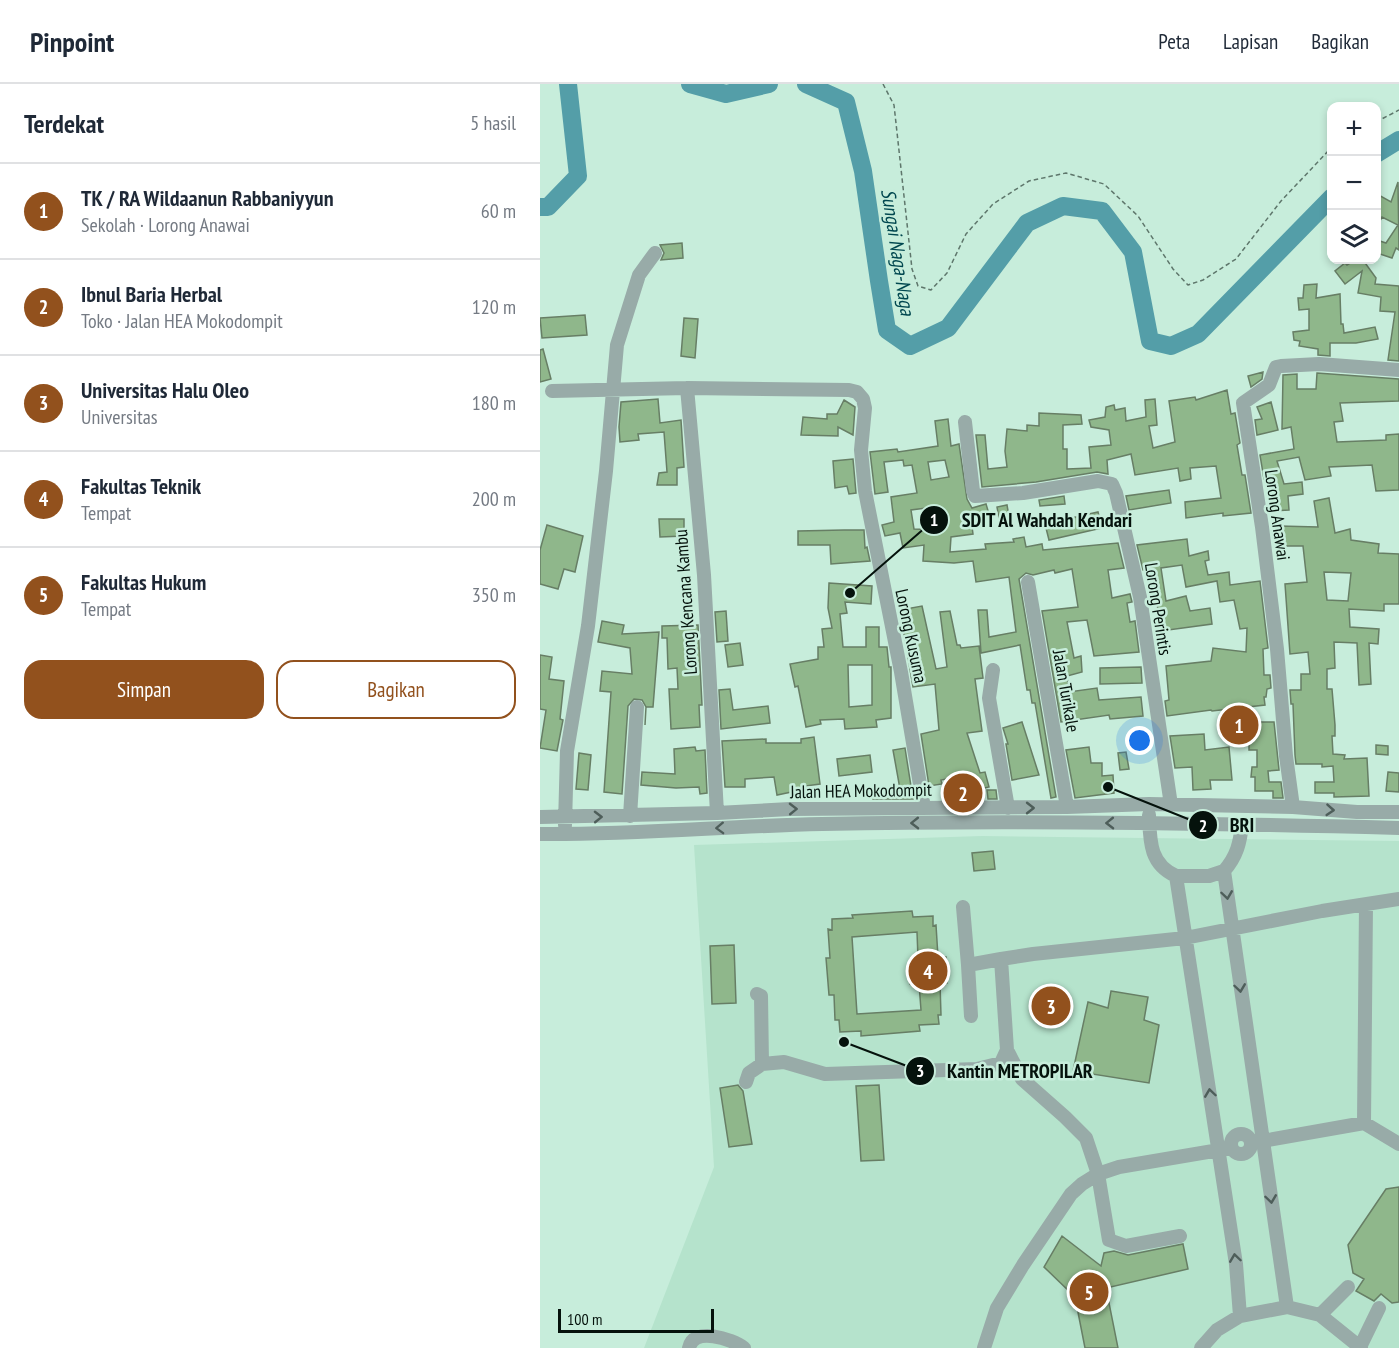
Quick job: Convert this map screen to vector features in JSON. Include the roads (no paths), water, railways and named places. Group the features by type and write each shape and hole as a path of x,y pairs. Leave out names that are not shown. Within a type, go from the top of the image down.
{"street":[{"path":"565,833 567,751 588,626 606,471 617,345 639,275 655,253"},
{"name":"Lorong Anawai","path":"1293,807 1262,527 1243,403 1269,385 1276,367 1319,364 1399,370"},
{"path":"552,391 687,388"},
{"name":"Lorong Kusuma","path":"687,388 849,390 857,392 863,399 865,408 861,450 865,491 901,672 924,808"},
{"name":"Lorong Kencana Kambu","path":"687,388 704,575 717,813"},
{"name":"Lorong Perintis","path":"965,422 973,492 978,496 1023,493 1098,481 1112,484 1140,597 1171,805"},
{"name":"Jalan Turikale","path":"1028,582 1067,807"},
{"path":"993,670 989,698 1008,808"},
{"path":"630,816 637,707"},
{"path":"1149,804 1151,850 1156,861 1168,873 1176,876 1209,876 1224,871 1234,859 1240,843 1242,824"},
{"name":"Jalan HEA Mokodompit","path":"540,817 630,816 790,809 1008,808 1149,804 1399,812"},
{"path":"1212,806 1212,823"},
{"path":"858,809 859,824"},
{"name":"Jalan HEA Mokodompit","path":"540,834 859,824 1150,822 1399,828"},
{"path":"1224,871 1257,1142 1287,1307"},
{"path":"1176,876 1185,938 1224,1149 1240,1316"},
{"path":"968,965 1033,954 1185,938 1399,899"},
{"path":"1364,1123 1366,904"},
{"path":"963,907 971,1016"},
{"path":"1001,960 1007,1050 1022,1079 1086,1138 1098,1174 1109,1240 1126,1246 1180,1236"},
{"path":"757,994 761,996 762,1006 762,1064"},
{"path":"746,1082 749,1073 762,1064 784,1062 825,1074 977,1069 1000,1063 1007,1050"},
{"path":"984,1348 998,1308 1040,1237 1071,1194 1098,1174 1140,1162 1224,1149 1240,1155 1246,1153 1257,1142 1364,1123 1399,1144"},
{"path":"1320,1315 1348,1287"},
{"path":"1201,1348 1217,1330 1240,1316 1287,1307 1320,1315 1360,1347 1379,1308"},
{"path":"689,1348 694,1338 702,1336 734,1341 744,1348"}],"waterway":[{"name":"Sungai Naga-Naga","path":"540,207 548,207 578,176 568,84"},
{"name":"Sungai Naga-Naga","path":"690,84 726,94 769,84"},
{"name":"Sungai Naga-Naga","path":"806,84 846,102 863,171 887,330 910,346 948,328 1027,223 1063,206 1102,211 1133,252 1150,341 1171,346 1198,334 1327,202"},
{"name":"Sungai Naga-Naga","path":"1381,151 1399,140"}],"place":[{"name":"SDIT Al Wahdah Kendari","path":"850,593"},
{"name":"TK / RA Wildaanun Rabbaniyyun","path":"1239,725"},
{"name":"BRI","path":"1108,787"},
{"name":"Ibnul Baria Herbal","path":"963,793"},
{"name":"Fakultas Teknik","path":"928,971"},
{"name":"Universitas Halu Oleo","path":"1051,1006"},
{"name":"Kantin METROPILAR","path":"844,1042"},
{"name":"Fakultas Hukum","path":"1089,1292"}]}
